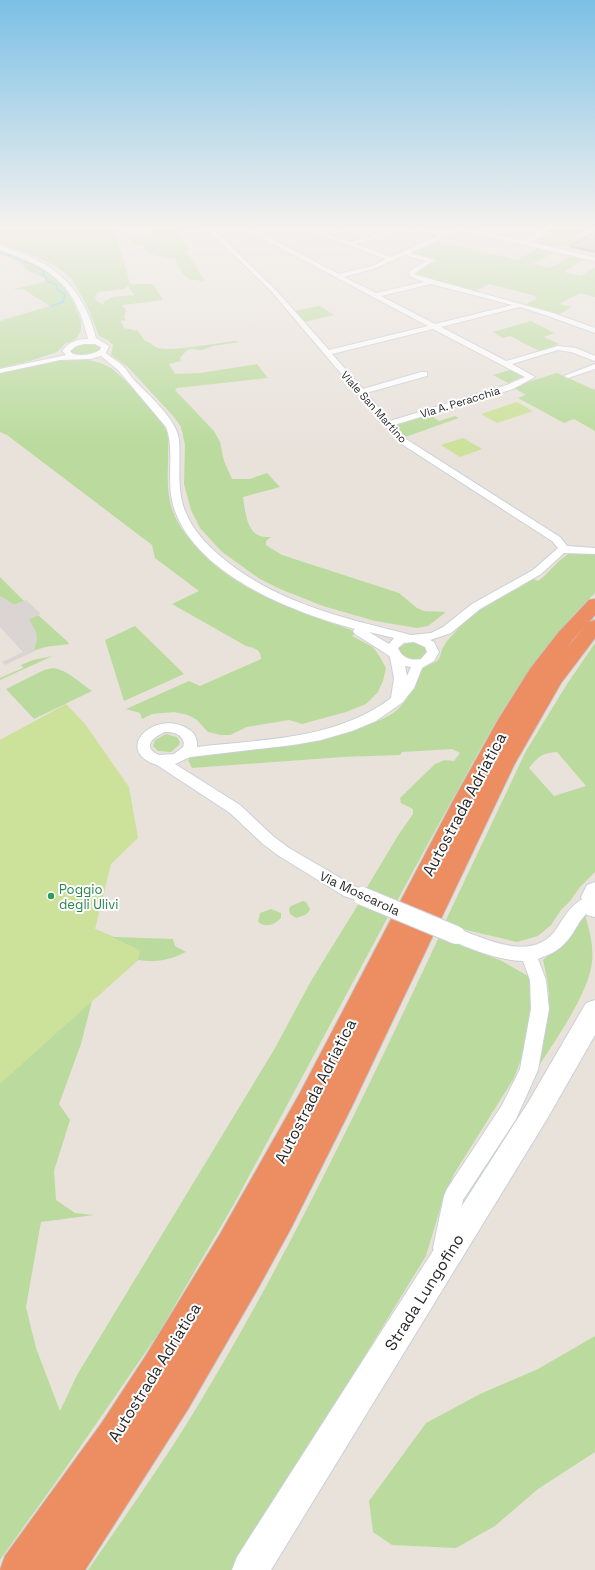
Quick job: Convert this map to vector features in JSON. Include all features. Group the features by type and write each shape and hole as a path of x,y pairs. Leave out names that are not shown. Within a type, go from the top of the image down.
{"highway":[{"name":"Autostrada Adriatica","path":"19,1570 114,1437 158,1370 231,1248 310,1103 460,808 508,720 537,674 565,637 595,604"},
{"name":"Autostrada Adriatica","path":"62,1570 110,1500 189,1376 254,1264 331,1118 500,772 535,708 551,683 595,626"}],"main road":[{"name":"Strada Lungofino","path":"250,1570 538,1110 595,1012"}],"street":[{"path":"0,371 60,358 86,357 102,353 105,346 92,339 76,299"},
{"name":"Viale San Martino","path":"281,299 388,424 408,445 556,539 564,549"},
{"path":"384,299 506,363 558,348 573,350 595,359"},
{"path":"496,299 554,315 595,331"},
{"path":"327,353 517,305"},
{"path":"77,343 82,336 86,321"},
{"path":"25,365 66,351 69,346 77,343 96,342"},
{"path":"66,351 67,354 76,357"},
{"path":"102,353 106,358 120,368 171,427 175,442 175,494 179,510 187,527 221,564 258,590 331,618 364,634 407,663 420,663 430,659 433,652 447,638 460,620"},
{"path":"86,357 99,361 125,375"},
{"name":"Via A. Peracchia","path":"388,424 510,386 531,377 506,363"},
{"path":"568,376 595,366"},
{"path":"361,392 424,374"},
{"path":"394,703 400,691 401,681 400,669 394,655 394,644 403,639 441,634 468,612 496,594 538,571 551,557 564,549 595,551"},
{"path":"331,618 414,638 430,645 433,652"},
{"path":"240,746 211,743 189,736 182,730 170,727 158,729 148,734 143,743 144,752 154,759 161,761 174,759 184,754 299,739 334,732 370,720 394,703 408,688 414,670 420,663"},
{"path":"189,736 190,745 184,754 190,781"},
{"name":"Via Moscarola","path":"161,761 235,809 268,840 319,874 350,891 481,946 504,952 528,953 543,950 557,941 580,908 594,900"},
{"path":"438,1269 454,1196 509,1112 529,1070 540,1009 538,980 528,953"}],"green space":[{"path":"39,299 72,299 81,321 81,331 76,339 65,344 57,352 30,361 0,368 0,321 50,306"},
{"path":"83,299 96,299 103,305 105,301 108,299 163,299 122,305 126,310 124,318 126,320 121,321 124,328 138,331 145,341 158,348 165,349 238,341 239,342 213,346 202,350 191,349 186,351 180,358 181,361 169,364 175,374 200,373 257,364 268,378 177,388 175,390 214,431 220,442 224,461 232,479 250,479 267,473 280,487 243,497 245,513 254,532 264,537 271,537 266,541 266,545 282,555 399,593 417,608 424,611 446,612 428,626 417,628 375,621 323,606 280,589 260,579 222,552 200,528 191,510 184,484 185,445 181,427 174,417 128,367 111,355 113,345 108,340 99,336"},
{"path":"535,299 568,299 559,304 571,307 560,314 525,305"},
{"path":"320,306 334,315 304,322 294,311"},
{"path":"531,321 554,333 544,337 559,344 539,351 510,336 503,338 493,332"},
{"path":"93,343 102,347 101,350 81,356 73,354 70,351 79,344"},
{"path":"76,359 94,361 111,368 142,398 164,426 167,432 168,440 168,483 172,510 187,536 203,555 222,571 243,585 287,607 357,632 352,636 373,647 386,668 383,681 378,692 366,704 346,712 302,724 289,720 247,727 230,735 221,735 208,732 197,720 188,715 174,712 152,714 142,719 140,713 126,709 189,681 200,686 261,659 261,656 258,651 252,647 246,646 172,604 199,591 155,558 152,545 7,435 0,432 0,373 57,361"},
{"path":"513,369 524,376 508,383 493,375"},
{"path":"557,373 595,390 595,431 574,419 564,423 518,398 526,395 514,388"},
{"path":"517,402 533,411 497,423 481,414"},
{"path":"427,413 439,421 455,416 459,418 405,437 393,423"},
{"path":"463,438 482,449 460,457 441,445"},
{"path":"571,553 595,554 595,593 554,638 520,684 489,734 396,903 366,889 399,834 413,814 413,809 401,803 400,798 435,764 445,760 454,761 460,753 452,749 402,752 400,755 342,757 192,768 188,760 191,757 321,739 363,727 390,715 402,705 408,696 417,671 437,661 447,641 464,622 478,611 534,579 538,581 558,562"},
{"path":"0,577 24,601 14,605 0,596"},
{"path":"38,615 69,644 45,647 33,651 35,648 29,619"},
{"path":"135,626 184,674 124,701 105,640"},
{"path":"405,642 414,642 425,646 428,652 416,660 402,656 398,648"},
{"path":"595,643 595,872 579,888 551,925 538,936 517,942 466,930 445,922 526,751 567,684","holes":["557,752 586,786 554,796 529,768 541,756 548,753"]},
{"path":"53,656 0,680 0,678 23,668 21,665 33,660"},
{"path":"53,668 64,671 92,691 34,719 6,689 44,670"},
{"name":"Poggio degli Ulivi","path":"66,704 85,724 129,787 138,838 111,864 95,929 140,950 138,960 0,1084 0,740"},
{"path":"166,734 177,737 180,742 179,745 171,752 158,751 153,746 155,740"},
{"path":"303,901 306,902 310,909 307,914 296,918 290,914 289,909 291,906"},
{"path":"359,903 389,915 234,1204 158,1334 63,1472 0,1560 0,1032 95,929 114,937 173,939 175,946 186,952 163,960 138,960 92,1001 81,1044 59,1104 70,1120 54,1171 56,1200 75,1213 94,1215 41,1222 26,1307 36,1348 60,1411 77,1375 275,1048 311,981"},
{"path":"271,909 281,913 281,918 270,925 264,925 258,922 260,913"},
{"path":"585,914 591,938 592,950 592,962 589,975 584,990 567,1022 531,1078 543,1039 549,1010 548,990 543,960 567,939"},
{"path":"439,937 500,960 528,976 531,983 532,997 525,1049 514,1078 454,1174 443,1199 426,1256 232,1570 88,1570 186,1425 255,1306 288,1246 350,1123"},
{"path":"595,1336 595,1452 538,1489 495,1526 456,1548 392,1545 373,1532 369,1501 426,1423 480,1394 538,1369"}],"shaded area":[{"path":"0,596 14,605 26,600 41,614 29,619 36,632 37,640 33,652 5,665 2,662 23,652 0,627"}],"waterway":[{"path":"51,306 63,302 64,299"}],"place":[{"name":"Poggio degli Ulivi","path":"51,896"}]}
